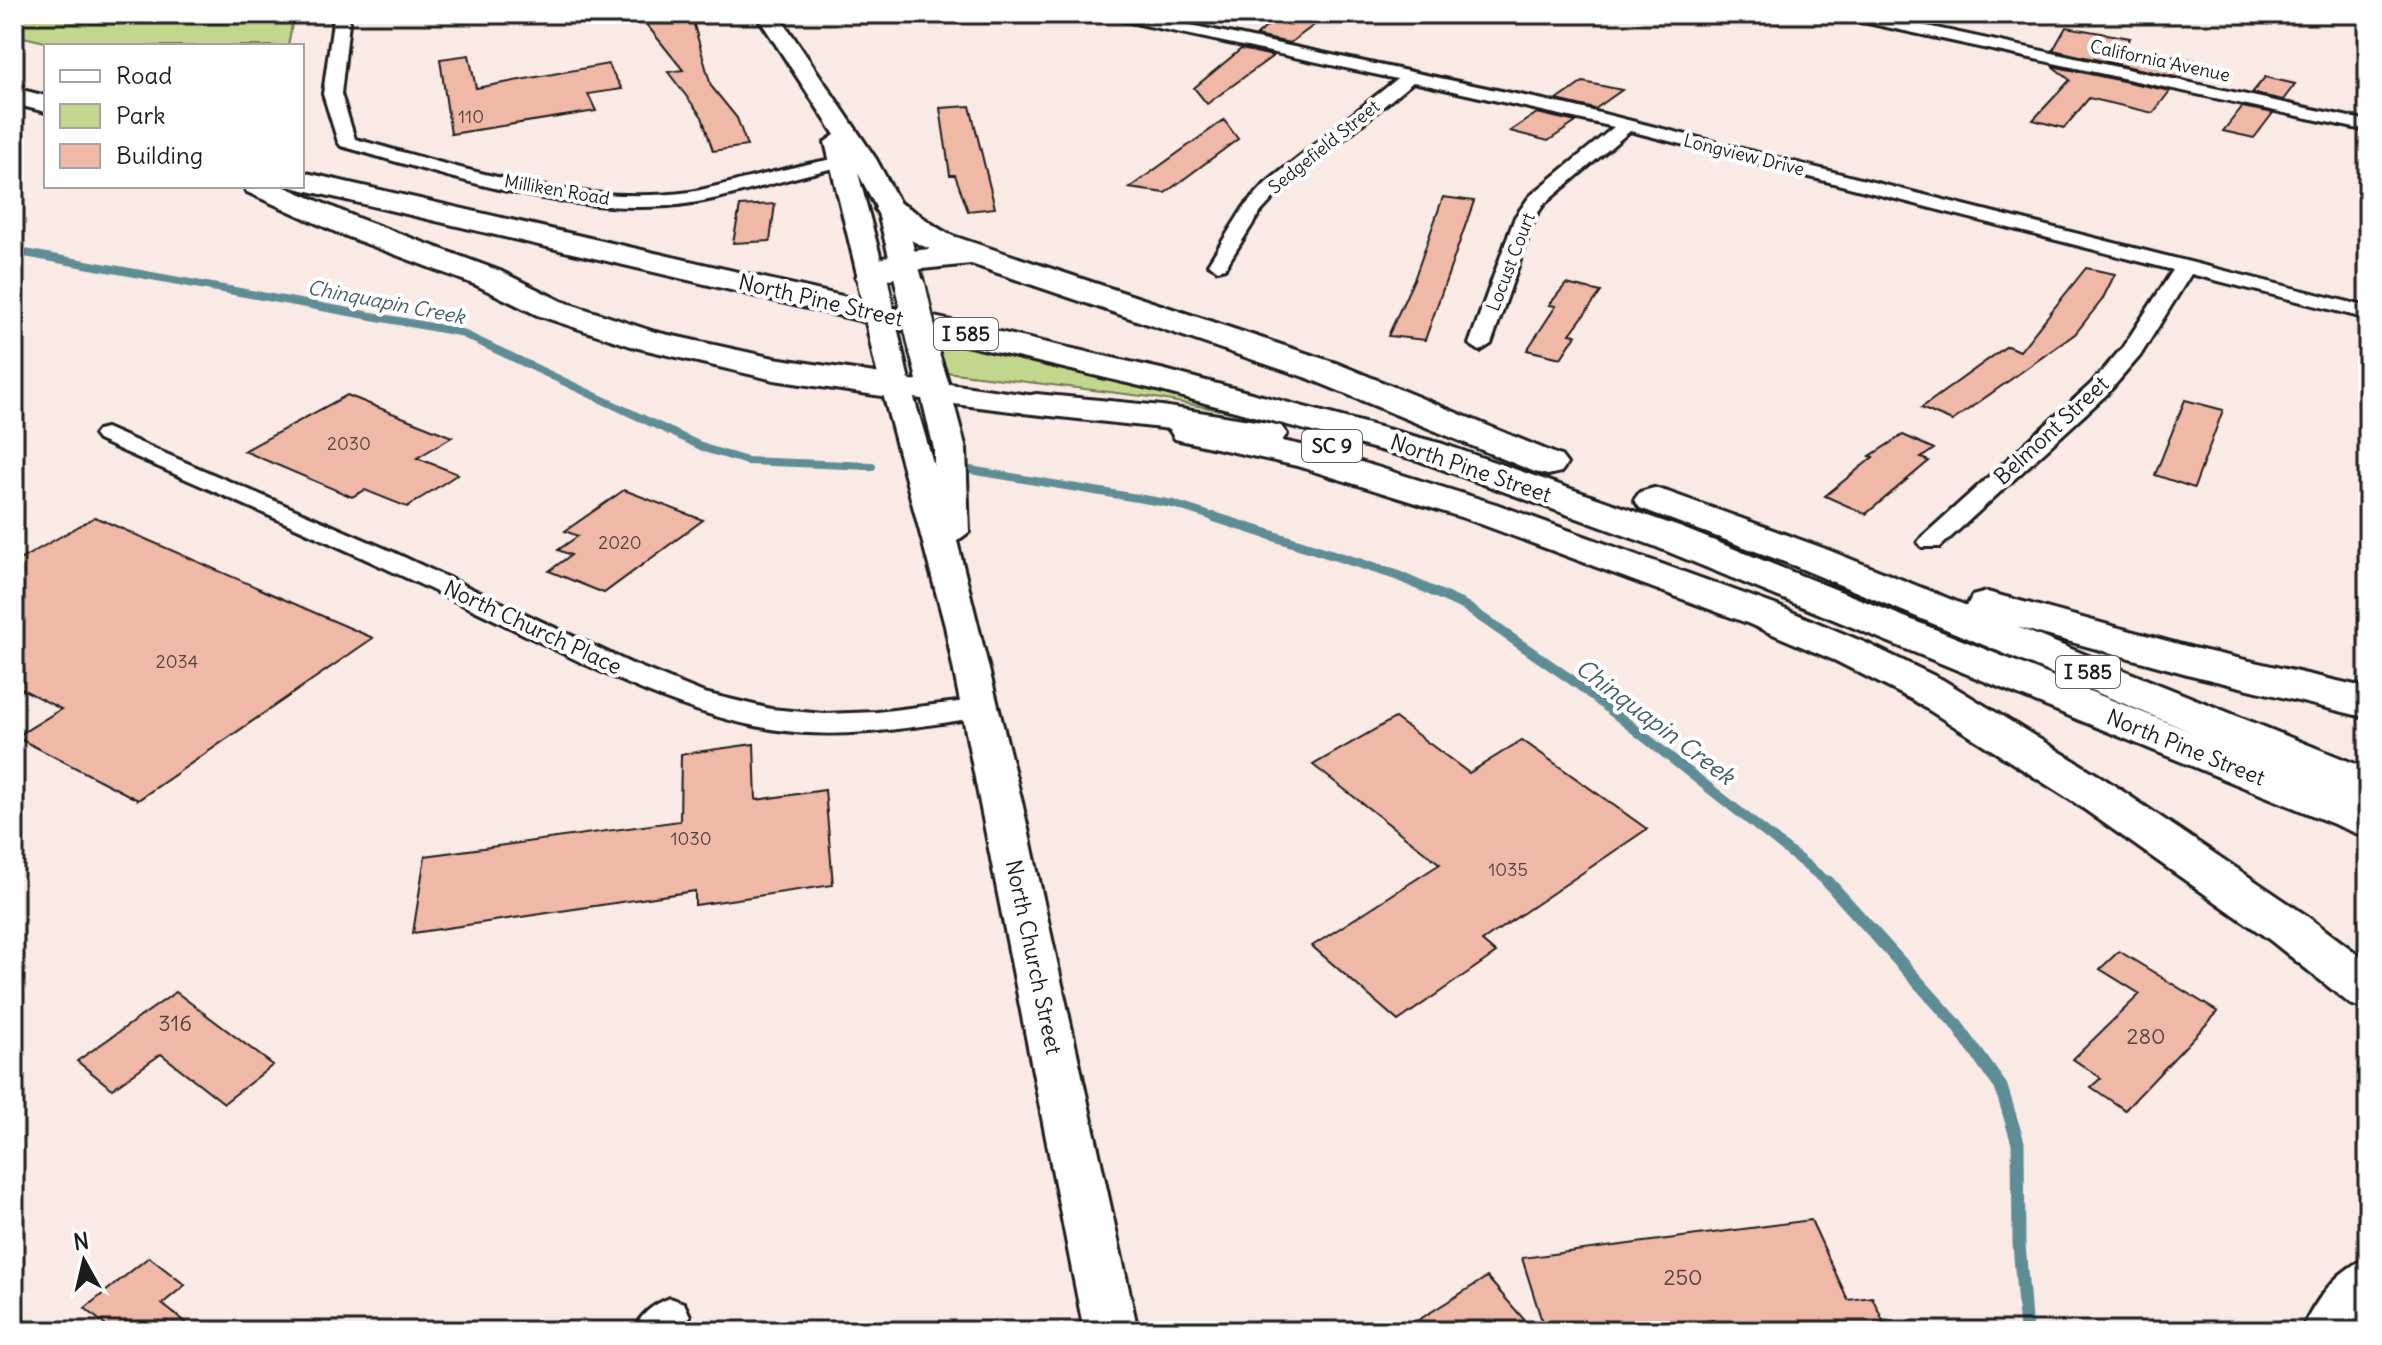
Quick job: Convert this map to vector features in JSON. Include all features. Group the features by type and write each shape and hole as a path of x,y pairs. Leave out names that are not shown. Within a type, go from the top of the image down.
{"highway":[{"path":"14,96 44,104"},
{"path":"14,117 44,124"},
{"name":"North Pine Street","path":"304,164 1211,370 1418,425 1548,464 1809,557 2368,787"},
{"name":"North Pine Street","path":"304,181 1294,413 1430,452 1697,548 2368,821"},
{"path":"263,188 349,226 488,278 549,308 646,340 774,369 895,387"},
{"path":"890,209 921,234 982,258 1178,319 1323,371 1548,464"},
{"path":"872,280 888,266 910,287 930,256 982,258"},
{"name":"SC 9","path":"1023,403 1162,417 1303,440 1367,454 1543,507 1620,520"},
{"path":"1809,557 2191,661 2368,703"}],"main road":[{"path":"767,14 801,61 834,120 851,160"},
{"name":"North Church Street","path":"851,160 890,209 947,437 953,583"},
{"name":"North Church Street","path":"851,160 895,387 953,583 982,708 1111,1331"},
{"name":"SC 9","path":"895,387 1023,403"},
{"path":"947,437 975,416 1023,403 1235,439 1483,512 1623,562 1851,652 1928,690 2090,791 2287,927 2366,991"}],"street":[{"name":"Milliken Road","path":"342,14 332,94 347,142 434,167 587,198 663,201 717,193 851,160"},
{"name":"Longview Drive","path":"1116,14 1412,75 1627,125 2368,313"},
{"name":"California Avenue","path":"1849,14 2368,126"},
{"name":"Sedgefield Street","path":"1218,264 1261,198 1412,75"},
{"name":"Locust Court","path":"1480,344 1525,217 1545,193 1627,125"},
{"name":"Belmont Street","path":"1931,542 2099,389 2132,351 2185,267"},
{"name":"North Church Place","path":"106,435 397,563 671,691 719,709 775,720 835,723 982,708"}],"green space":[{"path":"14,14 294,14 288,44 54,44 14,35"},
{"path":"933,329 1354,435 1150,397 946,372"}],"building":[{"path":"638,14 691,14 711,86 737,118 747,146 713,151 702,117 668,72 683,70"},
{"path":"1281,14 1329,14 1290,43 1256,36"},
{"path":"2066,27 2130,38 2123,48 2194,60 2180,78 2053,50"},
{"path":"1241,49 1273,56 1207,104 1194,88"},
{"path":"469,55 476,88 608,64 622,89 588,94 596,111 451,134 440,59"},
{"path":"2052,66 2170,91 2153,113 2089,98 2064,128 2033,120 2070,80"},
{"path":"2265,77 2295,84 2283,100 2252,93"},
{"path":"1583,82 1622,90 1595,109 1557,100"},
{"path":"970,106 995,208 968,211 955,175 950,175 940,108"},
{"path":"2242,107 2273,113 2254,138 2223,131"},
{"path":"1537,113 1576,122 1548,141 1510,131"},
{"path":"1224,120 1238,139 1165,193 1129,188"},
{"path":"1443,197 1474,201 1425,340 1388,336 1415,277"},
{"path":"775,204 770,241 733,243 740,206"},
{"path":"2086,268 2115,274 2102,300 2075,334 1952,421 1921,408 2007,346 2020,351"},
{"path":"1566,284 1601,292 1570,334 1576,335 1561,358 1527,350 1556,306 1549,305"},
{"path":"347,395 452,437 417,458 458,474 407,507 365,490 352,497 244,451"},
{"path":"2185,400 2223,410 2194,488 2155,475"},
{"path":"1903,435 1934,449 1921,458 1929,461 1866,514 1825,496 1873,457 1870,456"},
{"path":"624,490 703,520 604,593 549,571 571,555 558,550 578,536 565,531"},
{"path":"95,517 373,638 138,800 16,737 61,709 14,685 14,563"},
{"path":"1395,718 1469,773 1522,740 1647,829 1482,941 1496,953 1398,1021 1312,946 1440,864 1313,765"},
{"path":"754,744 756,800 825,790 833,885 695,905 695,891 413,933 425,856 680,821 681,754"},
{"path":"2119,951 2218,1012 2125,1110 2091,1087 2101,1078 2073,1059 2140,994 2100,969"},
{"path":"176,992 273,1065 224,1103 161,1054 112,1089 77,1061"},
{"path":"1811,1220 1848,1300 1872,1297 1888,1331 1717,1331 1713,1320 1629,1331 1545,1331 1522,1258"},
{"path":"149,1257 185,1285 162,1304 196,1331 112,1331 85,1308"},
{"path":"1487,1277 1534,1331 1401,1331"}],"waterway":[{"name":"Chinquapin Creek","path":"14,251 459,332 707,449 747,461 872,466"},
{"name":"Chinquapin Creek","path":"958,468 1173,504 1220,519"},
{"name":"Chinquapin Creek","path":"1214,517 1396,575 1465,606 1579,685 1829,883"},
{"name":"Chinquapin Creek","path":"1829,883 1955,1023 2001,1087 2018,1143 2019,1244 2026,1331"}]}
